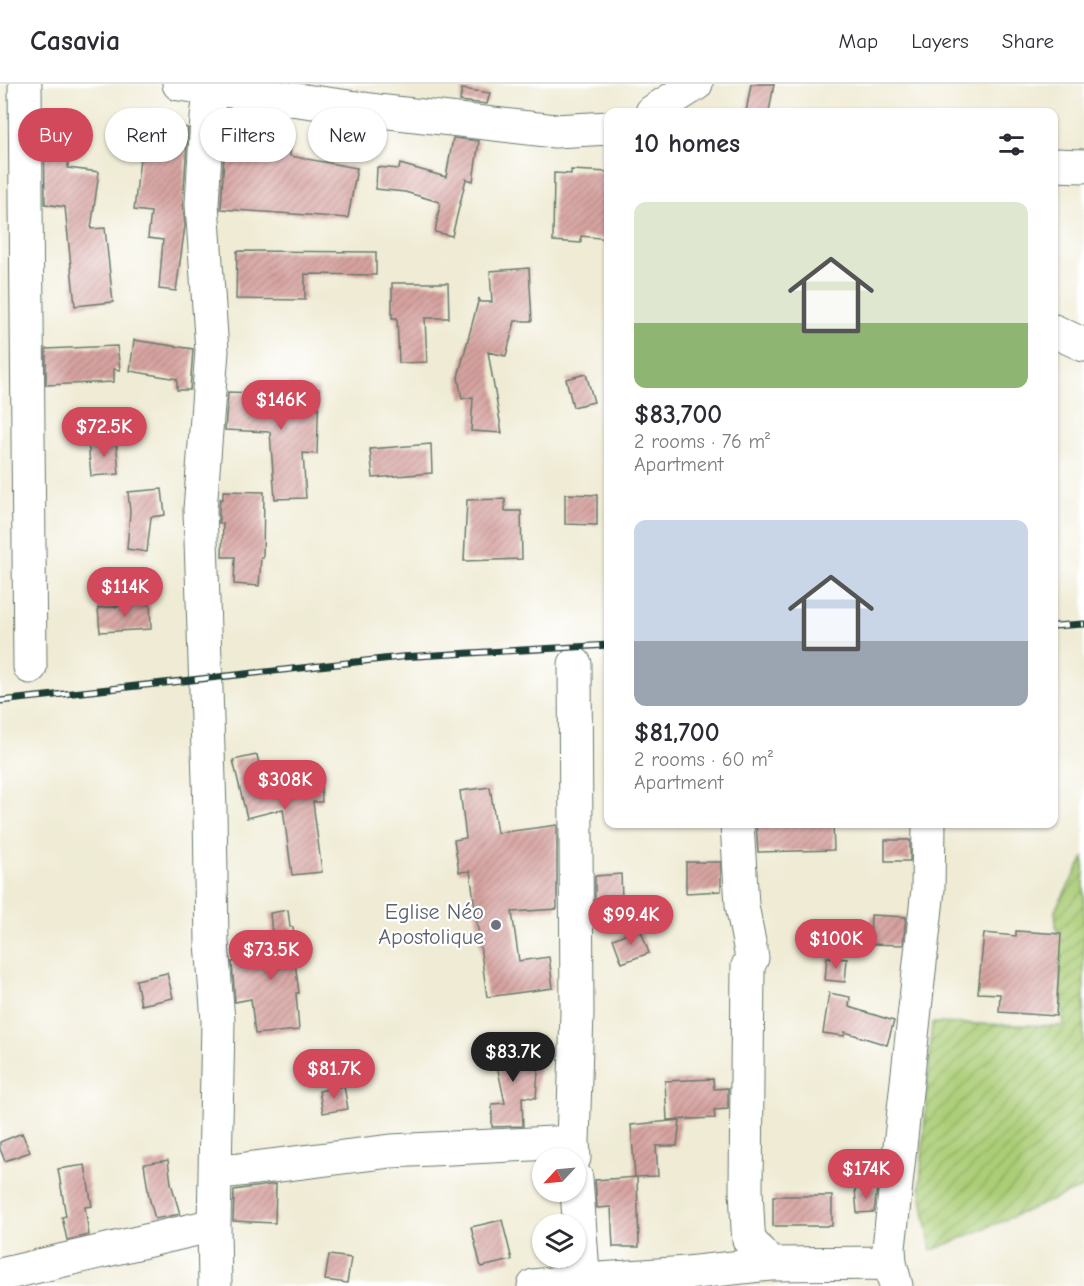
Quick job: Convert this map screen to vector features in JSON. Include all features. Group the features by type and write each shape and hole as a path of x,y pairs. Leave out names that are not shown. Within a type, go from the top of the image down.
{"street":[{"path":"25,84 30,667"},
{"path":"179,84 211,86 379,111 555,131 604,128"},
{"path":"658,108 696,84"},
{"path":"211,86 202,204 212,351 200,510 212,943 218,1021 215,1286"},
{"path":"1058,165 1084,166"},
{"path":"1058,333 1084,345"},
{"path":"574,1148 577,1013 575,664"},
{"path":"737,828 742,905 752,958 748,966 746,1190 748,1229 749,1240 753,1247 770,1264"},
{"path":"534,1286 770,1264 893,1275 889,1248 928,889 928,828"},
{"path":"215,1173 391,1151 532,1150"},
{"path":"578,1202 584,1283"},
{"path":"0,1275 214,1225"}],"green space":[{"path":"1084,858 1084,1187 931,1251 920,1186 932,1023 1064,1026 1055,910"}],"building":[{"path":"751,84 774,84 770,108 747,108"},
{"path":"462,89 490,93 487,104 460,101"},
{"path":"453,138 479,141 473,181 466,179 452,236 435,232 439,202 405,192 376,189 377,167 399,169 400,164 446,177"},
{"path":"296,157 308,159 308,162 324,162 357,168 348,218 221,209 224,162 296,162"},
{"path":"45,162 68,162 68,168 99,172 91,229 105,228 113,302 75,306 65,207 45,204"},
{"path":"140,162 186,162 183,203 185,226 176,291 159,289 163,240 148,238 151,212 134,210"},
{"path":"571,170 604,172 604,238 581,236 581,243 553,241 554,173 571,174"},
{"path":"237,251 376,252 376,275 305,274 305,300 236,299"},
{"path":"529,268 532,321 515,321 506,356 488,352 502,433 471,431 473,397 462,399 458,377 479,298 480,302 492,302 490,271"},
{"path":"392,283 448,283 449,318 425,318 427,362 399,363 397,318 392,318"},
{"path":"134,340 193,349 190,390 177,390 177,379 130,371"},
{"path":"117,346 120,370 114,369 114,382 46,385 46,349"},
{"path":"586,374 594,402 573,407 566,379"},
{"path":"287,383 319,389 317,454 303,453 306,498 275,499 270,432 225,430 228,392 289,394"},
{"path":"116,439 119,474 91,476 88,441"},
{"path":"431,444 432,473 373,478 370,449"},
{"path":"162,489 165,515 151,517 147,552 127,549 130,512 128,492"},
{"path":"223,491 264,492 263,558 261,557 259,586 234,584 235,557 222,557 223,523 219,523 219,510"},
{"path":"565,494 597,495 597,525 565,524"},
{"path":"505,499 505,511 521,511 522,559 464,561 467,500"},
{"path":"150,604 151,629 100,632 98,608"},
{"path":"257,755 263,782 321,780 322,802 313,802 322,872 292,875 283,809 247,818 233,760"},
{"path":"490,787 497,833 557,825 557,909 512,912 519,961 549,957 553,988 487,997 470,871 459,872 454,840 466,838 460,791"},
{"path":"756,828 833,828 834,850 758,852"},
{"path":"885,840 910,840 910,861 885,861"},
{"path":"686,862 721,862 721,891 686,893"},
{"path":"621,874 622,898 595,900 595,876"},
{"path":"288,910 295,947 293,947 299,993 296,993 299,1030 255,1034 251,999 235,1002 232,962 274,955 270,913"},
{"path":"871,915 906,917 903,945 870,944"},
{"path":"640,928 649,953 622,963 613,939"},
{"path":"1016,931 1061,934 1056,1016 999,1012 1000,994 978,993 984,933 1016,936"},
{"path":"827,957 847,959 845,982 825,980"},
{"path":"167,973 173,998 141,1005 136,980"},
{"path":"829,993 850,997 849,1007 894,1021 887,1045 845,1032 844,1036 823,1033"},
{"path":"515,1037 519,1056 539,1058 536,1098 522,1097 523,1126 492,1127 492,1104 505,1103 492,1042"},
{"path":"713,1079 714,1089 728,1088 728,1109 714,1110 715,1118 667,1120 665,1081"},
{"path":"344,1086 348,1109 323,1113 319,1091"},
{"path":"680,1120 677,1146 656,1146 658,1176 635,1177 631,1125"},
{"path":"22,1133 30,1152 5,1161 0,1142"},
{"path":"168,1160 171,1183 180,1214 155,1219 144,1164"},
{"path":"85,1165 92,1206 85,1207 89,1235 67,1240 62,1217 66,1216 58,1169"},
{"path":"637,1177 639,1247 613,1247 611,1207 597,1208 595,1180"},
{"path":"276,1184 275,1223 233,1221 234,1190"},
{"path":"877,1188 874,1212 857,1213 855,1189"},
{"path":"773,1196 832,1196 832,1226 773,1226"},
{"path":"502,1220 512,1260 481,1267 471,1227"},
{"path":"329,1255 351,1258 347,1283 325,1280"}],"railway":[{"path":"1058,626 1084,624"},
{"path":"0,701 401,657 604,645"}],"place":[{"name":"Eglise Néo Apostolique","path":"496,925"}]}
